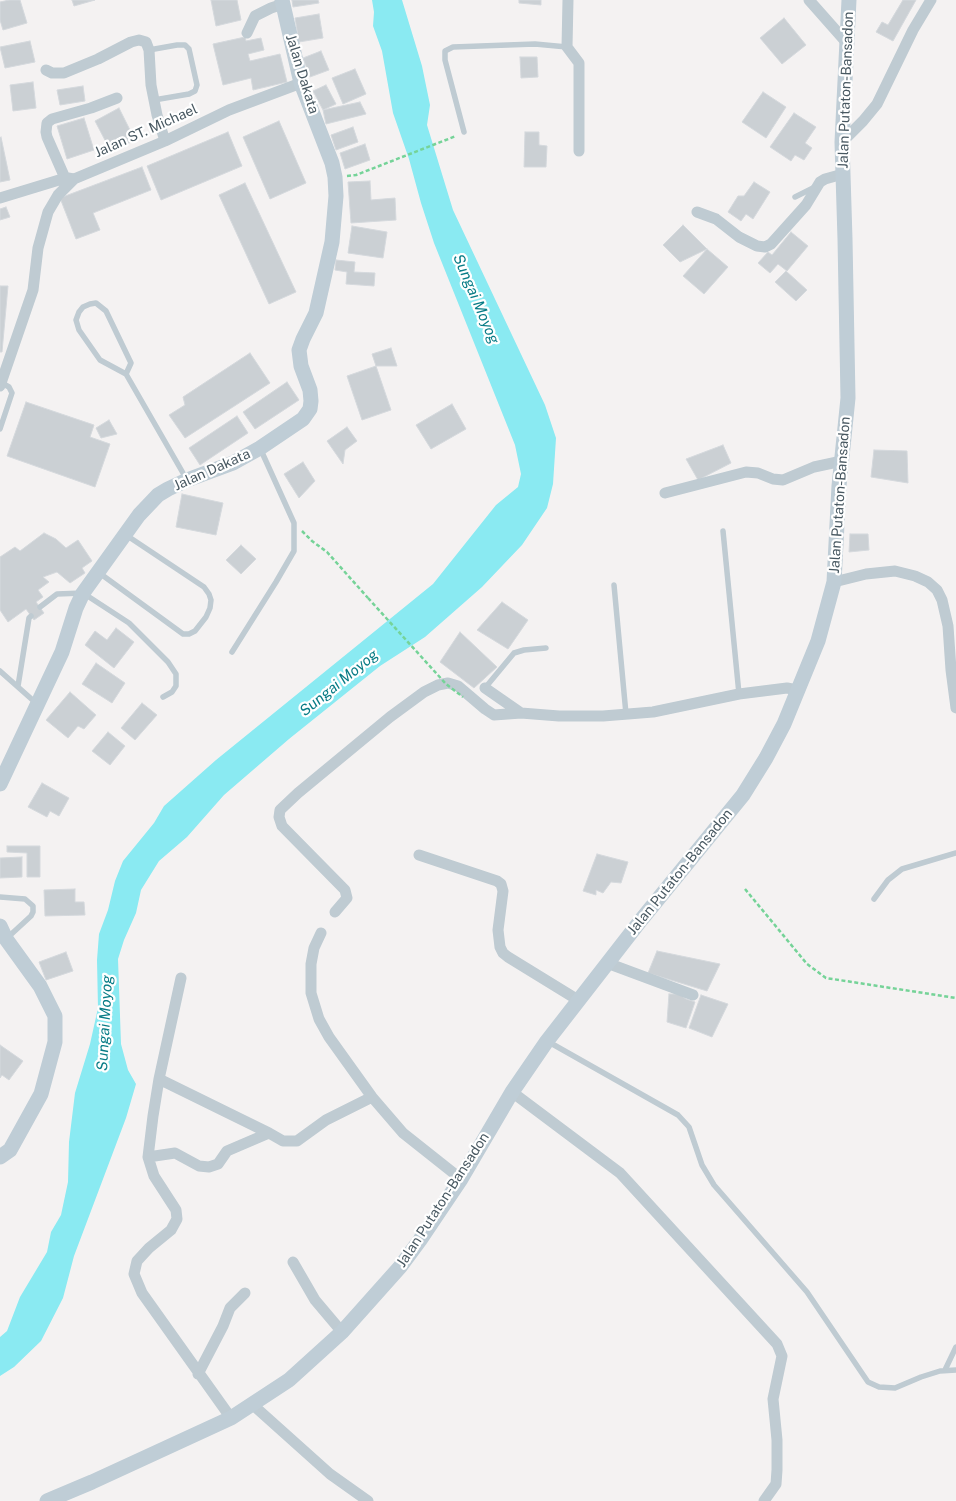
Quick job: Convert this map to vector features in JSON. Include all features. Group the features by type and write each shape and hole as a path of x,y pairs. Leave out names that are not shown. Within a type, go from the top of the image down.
{"street":[{"path":"568,0 567,47 579,63 579,151"},
{"path":"809,0 847,43"},
{"name":"Jalan Putaton-Bansadon","path":"47,1501 231,1418 289,1380 342,1332 400,1267 461,1179 512,1092 547,1041 742,795 766,758 784,724 818,641 834,582 848,398 842,142 849,0"},
{"path":"842,142 877,104 931,0"},
{"path":"247,33 256,16 283,2"},
{"name":"Jalan Dakata","path":"2,776 62,652 76,608 98,572 139,515 158,495 188,480 233,463 260,448 303,419 310,409 310,390 301,366 299,350 316,313 332,242 336,196 335,176 332,163 301,83 283,2"},
{"path":"46,70 52,73 64,73 98,59 131,42 139,40 146,42 149,50 151,85 165,141"},
{"name":"Jalan ST. Michael","path":"0,198 70,178 165,141 230,110 301,83"},
{"path":"1,384 33,290 38,248 48,212 70,178 47,137 47,123 52,118 91,108 117,98"},
{"path":"698,212 716,219 739,237 757,246 765,247 771,244 806,204 817,186 825,179 843,174"},
{"path":"665,493 746,472 758,472 773,479 783,480 814,466 842,461"},
{"path":"834,582 866,574 895,571 915,576 928,582 937,590 942,600 948,626 955,705"},
{"path":"335,912 345,901 345,890 282,826 279,817 280,810 390,718 424,692 438,685 448,683 458,686 494,715 521,713 559,716 653,712 739,694 787,688 797,690"},
{"path":"485,688 521,713"},
{"path":"419,855 501,884 503,891 498,930 500,947 503,953 578,1000"},
{"path":"321,933 314,948 311,993 319,1019 329,1038 372,1097 403,1133 461,1179"},
{"path":"0,1157 10,1150 41,1094 56,1042 55,1016 40,986 2,935"},
{"path":"607,963 693,995"},
{"path":"181,978 152,1116 148,1156 154,1176 176,1210 177,1219 171,1230 149,1248 138,1261 134,1274 142,1293 231,1418"},
{"path":"159,1079 283,1141 297,1141 326,1120 372,1097"},
{"path":"512,1092 620,1173 777,1344 782,1356 773,1399 778,1446 777,1477 776,1484 764,1501"},
{"path":"148,1156 175,1153 199,1166 209,1167 218,1164 227,1151 269,1133"},
{"path":"293,1262 315,1300 342,1332"},
{"path":"198,1374 230,1308 245,1293"},
{"path":"253,1405 330,1474 368,1501"}],"lane":[{"path":"149,50 177,44 184,45 189,49 197,85 195,91 189,94 154,100"},
{"path":"464,132 445,60 445,51 453,47 526,44 567,47"},
{"path":"795,197 817,186"},
{"path":"126,374 131,363 106,311 96,303 83,307 76,320 79,330 100,360 126,374 188,480"},
{"path":"0,429 12,393 9,387 1,384"},
{"path":"232,652 290,558 294,544 294,523 260,448"},
{"path":"723,531 739,694"},
{"path":"98,572 183,634 195,632 206,617 211,600 204,587 125,534"},
{"path":"614,585 626,714"},
{"path":"40,607 57,594 84,593 129,623 168,662 176,674 176,686 172,692 163,698"},
{"path":"18,686 29,618 31,616"},
{"path":"485,688 514,653 546,648"},
{"path":"0,671 37,704"},
{"path":"874,899 888,880 902,869 956,853"},
{"path":"0,897 25,899 33,906 31,916 2,935"},
{"path":"547,1041 678,1115 689,1127 702,1165 714,1185 807,1292 868,1382 879,1387 895,1388 921,1377 945,1370 956,1370"},
{"path":"945,1370 956,1347"}],"path":[{"path":"356,175 452,138"},
{"path":"294,523 312,541 327,552 446,684 462,697"},
{"path":"745,889 807,964 826,978 956,998"}],"water":[{"name":"Sungai Moyog","path":"372,0 402,0 422,66 430,105 427,125 453,210 545,405 556,438 553,484 547,508 522,545 482,587 425,637 380,666 289,739 224,795 187,837 159,861 141,890 136,913 118,959 121,1044 128,1070 136,1084 126,1118 74,1256 63,1298 41,1341 14,1367 0,1376 0,1337 7,1331 20,1297 47,1252 51,1232 61,1215 68,1182 69,1142 75,1093 90,1044 98,1008 97,960 99,934 123,861 154,823 164,806 216,760 433,584 496,505 518,487 521,474 515,445 434,243 393,113 382,51 373,26 374,12"}],"building":[{"path":"20,0 27,23 3,30 0,20 0,2"},
{"path":"72,0 95,0 74,6"},
{"path":"211,0 237,0 241,20 216,26"},
{"path":"292,0 318,0 319,3 293,7"},
{"path":"519,0 541,0 541,5 519,3"},
{"path":"903,0 916,0 893,41 876,32 882,22 888,25"},
{"path":"319,14 323,38 299,42 295,18"},
{"path":"784,18 806,45 782,64 760,38"},
{"path":"245,37 246,41 261,38 264,50 248,54 250,61 280,54 287,82 253,90 251,78 223,85 213,44"},
{"path":"30,41 35,62 5,68 0,47"},
{"path":"321,51 329,70 310,77 303,58"},
{"path":"520,57 537,57 538,77 521,78"},
{"path":"355,69 366,94 343,104 332,78"},
{"path":"33,82 36,108 13,111 10,85"},
{"path":"326,85 336,104 323,110 313,91"},
{"path":"83,86 85,101 60,105 57,90"},
{"path":"763,92 786,107 766,138 742,122"},
{"path":"360,102 366,114 326,124 323,110"},
{"path":"119,108 135,140 121,147 119,143 109,148 95,121"},
{"path":"794,113 816,127 805,143 812,148 804,160 795,155 791,161 770,147"},
{"path":"84,118 94,150 67,159 57,126"},
{"path":"279,121 306,183 270,199 243,137"},
{"path":"353,127 358,142 336,150 331,135"},
{"path":"228,132 242,166 161,200 147,166"},
{"path":"525,132 539,132 539,145 547,146 546,167 524,167"},
{"path":"0,138 10,180 0,182"},
{"path":"365,144 370,160 345,169 340,153"},
{"path":"142,167 151,190 93,213 100,230 76,239 60,198"},
{"path":"370,181 371,200 395,198 396,220 351,223 348,182"},
{"path":"754,182 770,192 753,219 746,214 741,221 728,212 738,196 744,196"},
{"path":"245,183 296,292 269,304 219,195"},
{"path":"6,207 10,217 0,220 0,209"},
{"path":"683,225 707,249 680,262 663,245"},
{"path":"352,226 387,232 383,258 348,253"},
{"path":"791,232 808,246 787,271 778,264 770,273 758,263 768,252 772,255"},
{"path":"707,249 728,267 704,294 683,276"},
{"path":"336,260 355,262 354,272 375,273 374,286 346,284 347,272 335,270"},
{"path":"786,271 807,290 796,301 775,282"},
{"path":"0,286 8,286 2,352 0,352"},
{"path":"391,348 397,366 376,366 372,354"},
{"path":"250,353 270,383 185,438 169,415 185,405 183,397"},
{"path":"376,366 391,410 362,420 347,376"},
{"path":"287,382 299,400 255,429 243,412"},
{"path":"26,402 94,425 90,437 110,444 95,487 7,456"},
{"path":"452,404 466,429 431,449 416,425"},
{"path":"237,416 248,433 200,465 189,448"},
{"path":"109,420 117,434 101,438 96,428"},
{"path":"347,427 357,441 345,450 343,464 327,441"},
{"path":"723,445 731,463 698,480 686,459"},
{"path":"874,450 907,451 908,483 871,477"},
{"path":"303,462 315,481 299,498 284,474"},
{"path":"182,494 223,503 216,535 176,527"},
{"path":"44,533 56,539 66,548 78,540 92,561 82,568 85,573 70,583 57,572 43,577 49,582 38,590 43,597 36,602 44,613 34,620 26,609 8,622 0,610 0,557 15,547 20,551"},
{"path":"850,534 868,534 869,550 849,552"},
{"path":"241,545 256,559 241,574 226,560"},
{"path":"502,602 528,620 508,649 477,630"},
{"path":"116,628 134,642 114,668 85,645 95,631 107,640"},
{"path":"460,632 497,667 474,688 440,662"},
{"path":"96,663 125,683 112,703 82,684"},
{"path":"70,692 96,715 84,729 78,726 68,738 46,720"},
{"path":"142,703 157,715 135,740 121,728"},
{"path":"108,732 125,746 110,765 92,751"},
{"path":"42,783 69,798 59,816 50,811 47,817 28,807"},
{"path":"7,846 40,846 40,877 27,877 27,853 7,852"},
{"path":"597,854 628,862 621,883 611,882 603,893 596,890 596,895 583,891"},
{"path":"22,857 22,877 0,878 0,858"},
{"path":"75,889 75,902 84,902 85,915 45,916 44,890"},
{"path":"657,951 720,964 707,991 648,973"},
{"path":"66,952 73,971 46,980 39,962"},
{"path":"669,994 679,994 695,1002 686,1028 667,1022"},
{"path":"701,995 728,1004 712,1037 689,1028"},
{"path":"0,1045 23,1061 9,1080 2,1075 0,1078"}]}
